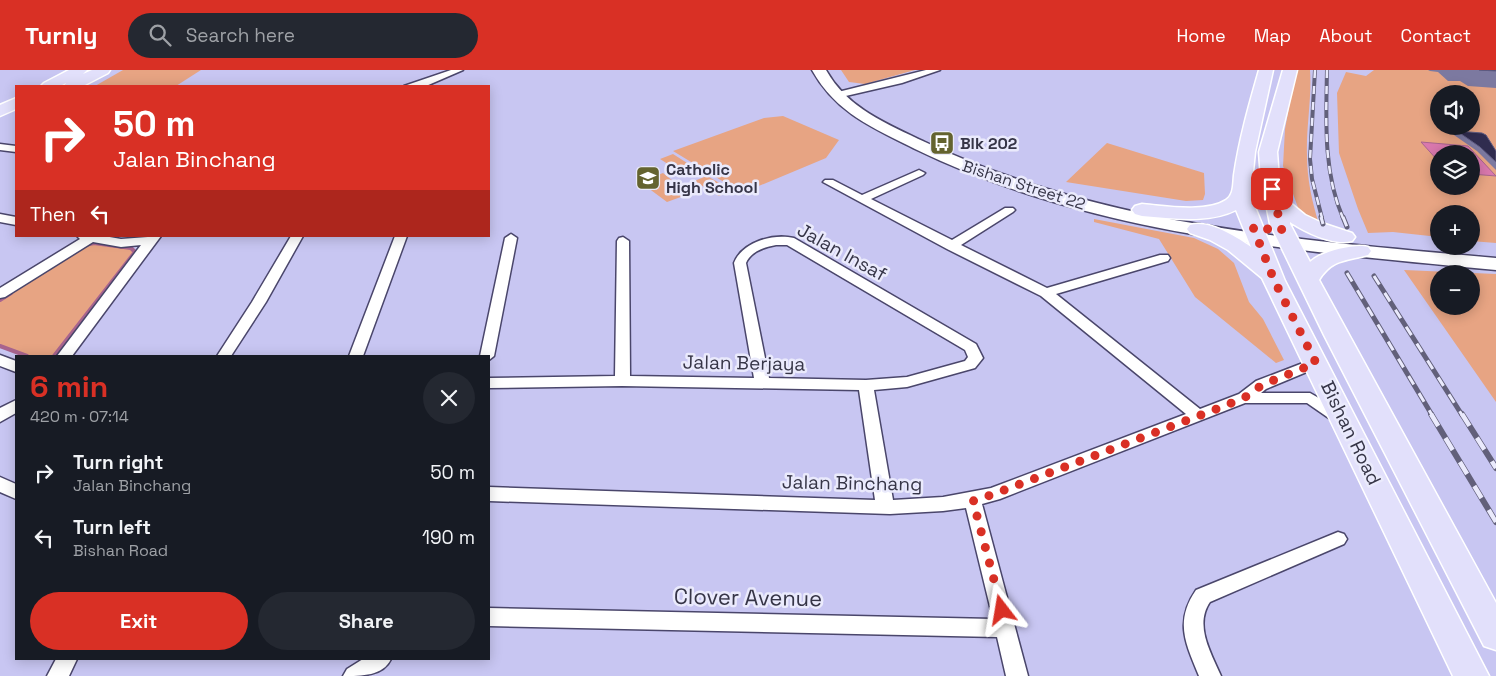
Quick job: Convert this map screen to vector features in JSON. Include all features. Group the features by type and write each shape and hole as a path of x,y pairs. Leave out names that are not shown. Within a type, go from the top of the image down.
{"main road":[{"path":"51,85 80,70"},
{"path":"74,85 104,70"},
{"name":"Bishan Street 22","path":"819,70 830,88 886,120 1004,175 1088,199 1256,233 1353,244"},
{"name":"Bishan Street 22","path":"830,70 843,94 867,119 952,161 1000,180 1091,208 1197,229 1256,233"},
{"name":"Bishan Road","path":"1266,70 1246,152 1242,191 1245,207 1274,280 1471,676"},
{"name":"Bishan Road","path":"1290,70 1268,152 1275,199 1285,237 1496,635"},
{"path":"0,111 15,104"},
{"path":"0,122 15,114"},
{"path":"1142,210 1198,212 1221,210 1234,204 1242,191"},
{"path":"1275,199 1292,216 1302,222 1353,244 1496,264"},
{"path":"1197,229 1209,232 1245,250 1274,280"},
{"path":"1308,281 1318,265 1353,244 1496,253"}],"street":[{"path":"421,85 459,70"},
{"path":"432,85 467,70"},
{"path":"843,94 900,81 936,70"},
{"path":"0,147 15,149"},
{"path":"0,155 15,149"},
{"path":"862,199 919,174"},
{"path":"829,182 1046,293 1200,416"},
{"path":"951,246 1009,210"},
{"path":"0,218 15,221"},
{"path":"0,294 87,237 121,243 154,238"},
{"path":"225,355 259,302 296,237"},
{"path":"356,355 401,237"},
{"path":"65,355 154,238"},
{"path":"487,355 511,238"},
{"name":"Jalan Insaf","path":"762,382 740,264 741,258 747,252 780,240 790,241 971,347 976,358"},
{"path":"622,381 623,241"},
{"path":"1046,293 1164,258"},
{"name":"Jalan Berjaya","path":"490,383 622,381 762,382 866,386 907,382 970,365 976,358"},
{"path":"0,360 15,367"},
{"name":"Jalan Binchang","path":"490,494 586,499 886,506 948,505 973,501 994,494 1200,416 1244,398 1262,385 1316,363"},
{"path":"866,386 886,506"},
{"name":"Jalan Binchang","path":"1244,398 1310,398 1345,421"},
{"path":"0,416 15,406"},
{"path":"0,484 15,492"},
{"path":"973,501 1017,676"},
{"path":"1210,676 1194,632 1192,611 1203,596 1338,539"},
{"name":"Clover Avenue","path":"490,617 1006,628"},
{"path":"58,676 66,660"},
{"path":"354,676 379,660"}],"shaded area":[{"path":"123,70 201,70 178,85 97,85"},
{"path":"841,70 915,70 865,84 849,82"},
{"path":"1296,70 1310,70 1307,164 1310,190 1319,224 1301,216 1283,166 1285,129"},
{"path":"1374,70 1496,70 1496,243 1480,242 1480,205 1430,205 1430,236 1393,232 1368,233 1339,153 1337,93 1346,72 1366,76"},
{"path":"783,116 839,140 826,158 742,193 673,151 764,118"},
{"path":"1421,142 1456,145 1430,145 1430,152"},
{"path":"1107,143 1204,173 1205,194 1203,200 1186,201 1066,182"},
{"path":"673,154 695,168 682,173 660,159"},
{"path":"1480,159 1496,176 1480,175"},
{"path":"663,173 689,194 667,202 640,182"},
{"path":"707,176 732,190 719,196 694,181"},
{"path":"1094,219 1194,238 1218,249 1234,263 1249,302 1263,319 1284,360 1276,363 1195,297 1159,239 1094,222"},
{"path":"94,243 131,248 135,252 55,355 24,355 0,346 0,300 83,246"},
{"path":"1404,270 1430,271 1430,307"},
{"path":"1480,273 1496,274 1496,402 1435,315 1480,315"}],"building":[{"path":"1480,133 1486,135 1496,151 1496,162 1480,145 1463,135 1480,135"}],"waterway":[{"path":"55,355 135,252 131,248 94,243 85,245"},
{"path":"0,300 11,293"},
{"path":"0,346 24,355"}],"railway":[{"path":"1315,70 1310,159 1312,179 1322,218"},
{"path":"1327,70 1326,127 1329,164 1332,182 1343,218"},
{"path":"1321,217 1323,224"},
{"path":"1343,217 1347,227"},
{"path":"1347,273 1432,415"},
{"path":"1374,276 1462,415"},
{"path":"1431,414 1496,522"},
{"path":"1462,414 1496,468"}],"place":[{"name":"Blk 202","path":"942,143"},
{"name":"Catholic High School","path":"648,178"}],"route":[{"path":"1002,610 973,501 1200,416 1244,398 1262,385 1316,363 1274,280 1253,227 1282,231 1272,189"}]}
